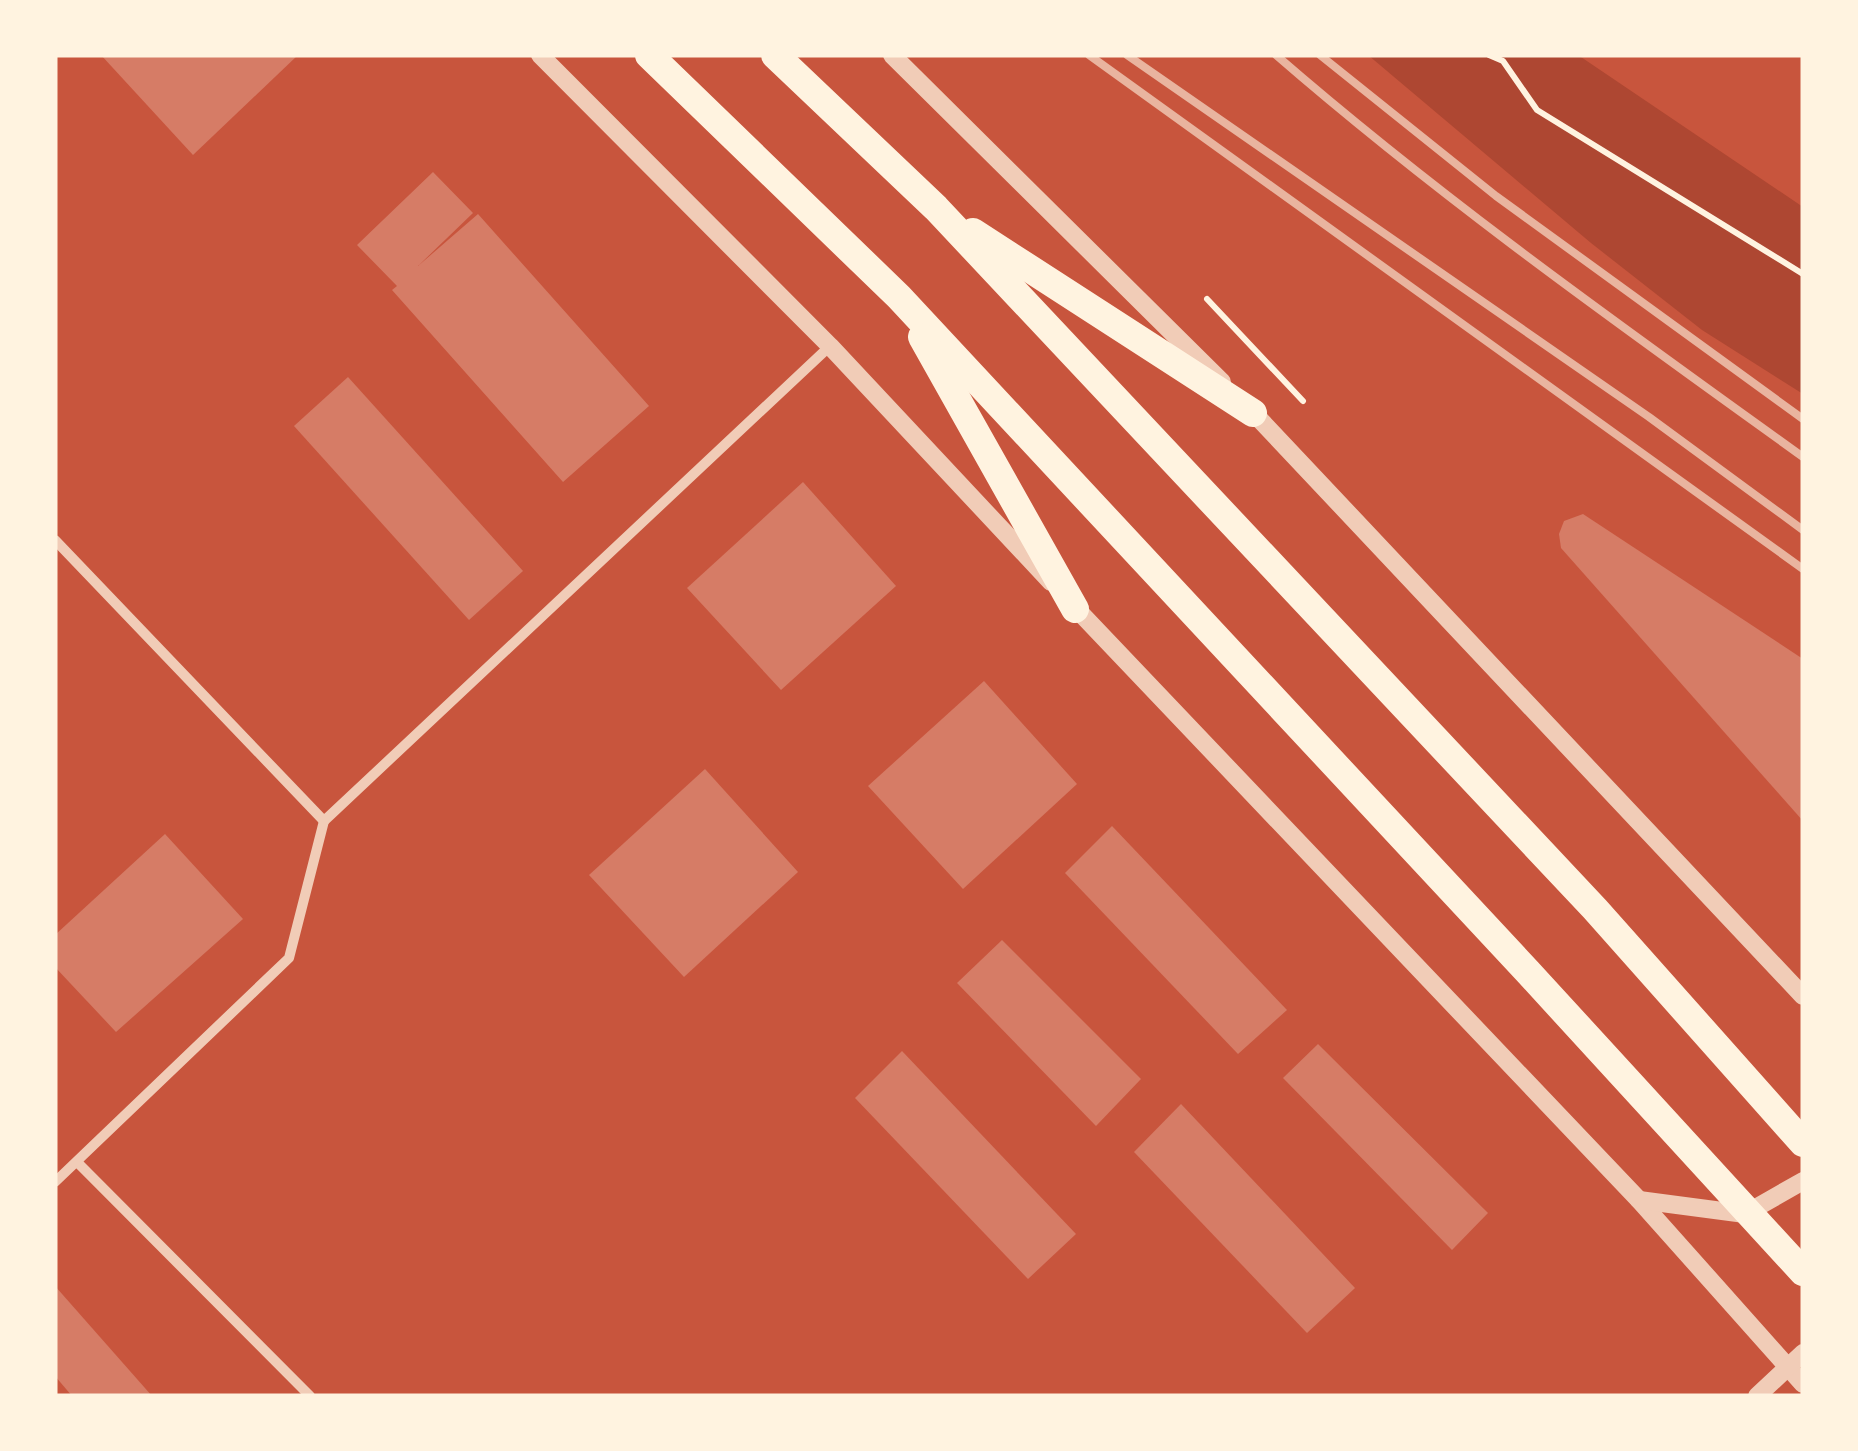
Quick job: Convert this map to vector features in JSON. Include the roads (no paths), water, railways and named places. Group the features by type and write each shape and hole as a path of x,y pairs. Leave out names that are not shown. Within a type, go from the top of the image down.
{"highway":[{"path":"649,55 899,297 1803,1272"},
{"path":"775,55 936,208 1595,909 1803,1143"},
{"path":"936,208 1253,412"},
{"path":"899,297 1076,608"}],"street":[{"path":"540,55 830,346 1639,1200 1803,1384"},
{"path":"892,55 1253,412 1803,996"},
{"path":"55,1182 289,958 324,821 830,346"},
{"path":"55,540 324,821"},
{"path":"77,1162 310,1396"},
{"path":"1639,1200 1745,1214 1803,1181"},
{"path":"1757,1396 1803,1354"}],"railway":[{"path":"1089,55 1803,569"},
{"path":"1127,55 1649,417 1803,530"},
{"path":"1276,55 1469,212 1803,457"},
{"path":"1320,55 1496,196 1803,419"}]}
